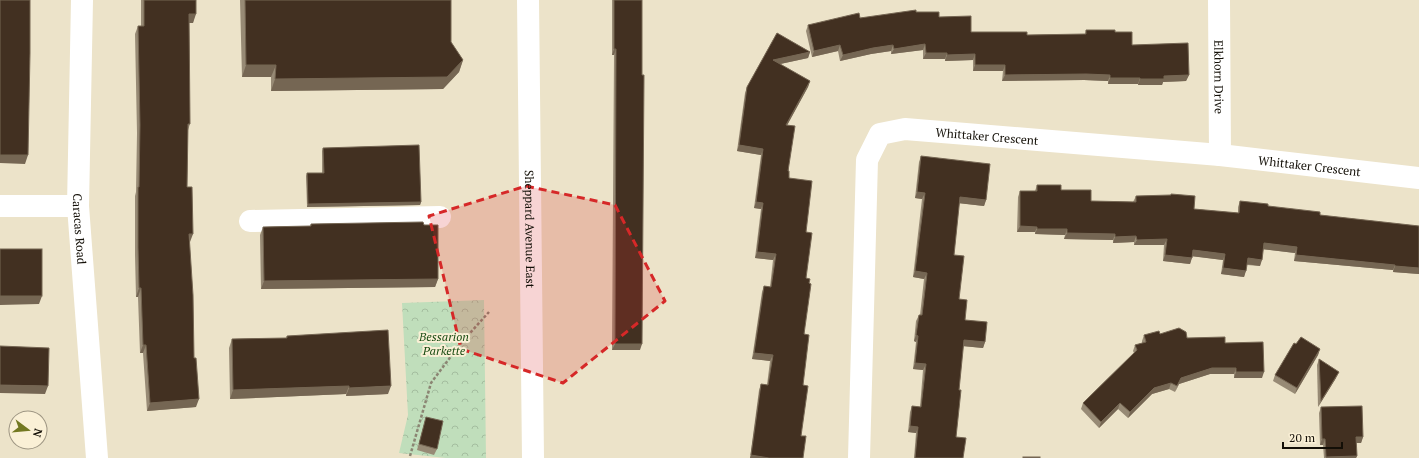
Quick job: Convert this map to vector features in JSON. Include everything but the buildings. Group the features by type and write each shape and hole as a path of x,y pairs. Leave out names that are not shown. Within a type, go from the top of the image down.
{"street":[{"name":"Caracas Road","path":"82,0 78,206 97,458"},
{"name":"Sheppard Avenue East","path":"528,0 533,458"},
{"name":"Elkhorn Drive","path":"1219,0 1220,155"},
{"name":"Whittaker Crescent","path":"859,458 867,160 880,134 905,129 1220,155 1419,178"},
{"path":"0,206 78,206"},
{"path":"250,221 440,217"}],"path":[{"path":"410,456 432,382 461,343 489,312"}],"highlighted area":[{"path":"526,186 615,205 665,301 563,383 461,349 429,216"}],"green space":[{"name":"Bessarion Parkette","path":"484,300 486,458 446,458 399,453 408,415 402,303"}]}
